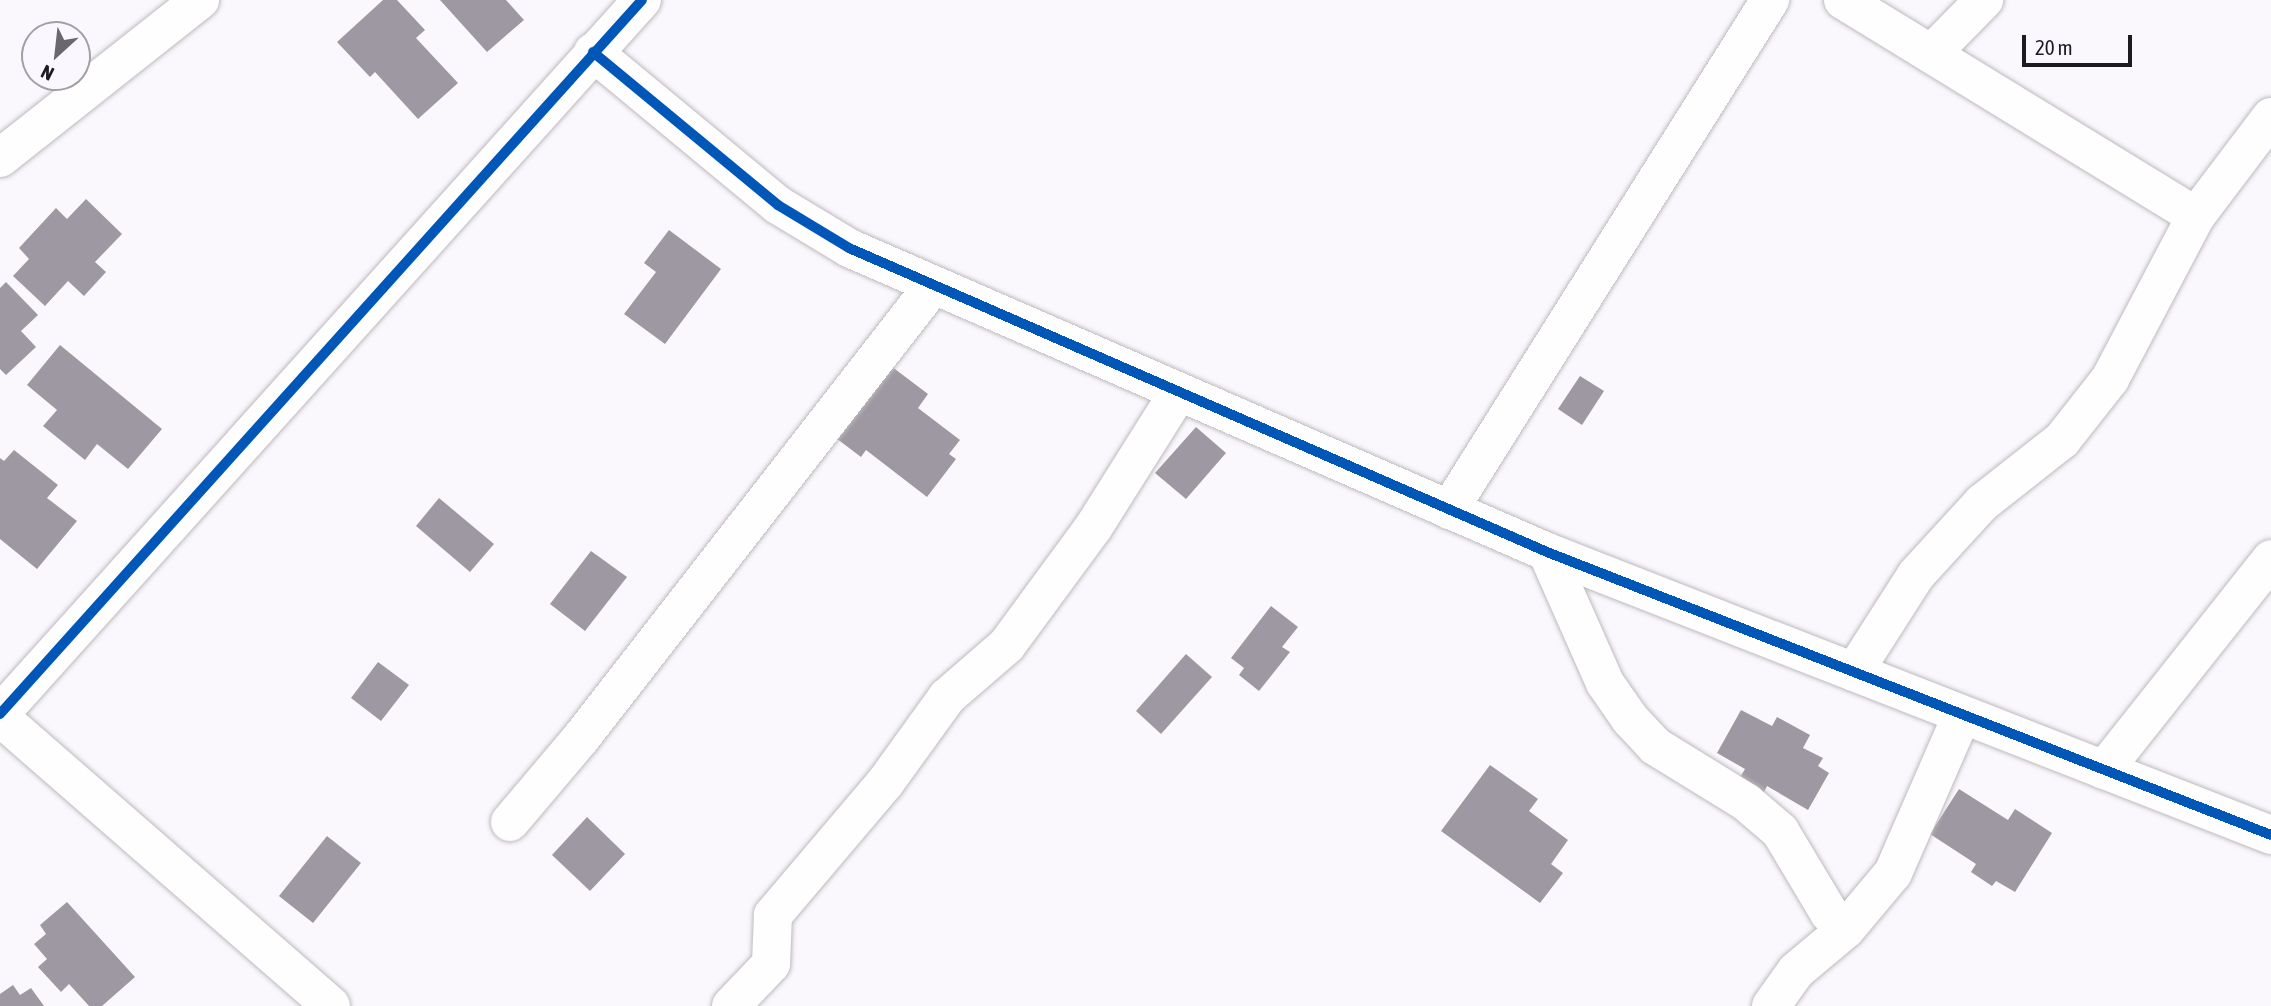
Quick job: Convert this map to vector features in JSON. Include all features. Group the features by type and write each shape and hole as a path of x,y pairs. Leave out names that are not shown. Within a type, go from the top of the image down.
{"street":[{"path":"0,158 200,0"},
{"path":"331,1006 0,716 642,0"},
{"path":"1449,510 1770,0"},
{"path":"1843,0 2196,216"},
{"path":"1931,54 1984,0"},
{"path":"593,52 778,205 849,248 932,287 1547,552 2271,835"},
{"path":"1854,672 1916,575 1982,503 2062,440 2110,379 2196,216 2271,117"},
{"path":"510,822 581,738 932,287"},
{"path":"731,1006 771,964 773,915 885,783 947,697 1007,645 1093,528 1178,393"},
{"path":"1547,552 1605,683 1630,719 1655,746 1746,802 1780,831 1829,913 1846,929"},
{"path":"2104,770 2271,559"},
{"path":"1771,1006 1796,971 1846,929 1893,873 1962,715"}],"building":[{"path":"383,0 397,0 425,30 416,38 458,83 418,119 375,72 370,77 337,42"},
{"path":"440,0 506,0 524,20 487,52"},
{"path":"86,199 122,234 95,262 106,272 84,296 68,281 45,306 13,276 29,259 19,248 56,208 67,219"},
{"path":"669,230 721,269 665,344 624,314 656,272 644,263"},
{"path":"6,282 38,315 21,331 36,347 6,375 0,369 0,288"},
{"path":"60,345 162,429 128,469 97,444 85,460 43,426 57,410 27,385"},
{"path":"883,360 928,394 918,408 960,440 949,454 956,459 927,497 866,450 861,457 828,432"},
{"path":"1580,376 1604,391 1582,425 1558,409"},
{"path":"1196,427 1226,453 1186,499 1155,473"},
{"path":"14,450 58,485 47,498 77,521 37,569 0,539 0,458 4,461"},
{"path":"439,498 494,544 470,572 416,526"},
{"path":"591,551 627,577 585,631 550,604"},
{"path":"1271,606 1298,627 1282,647 1290,652 1259,691 1239,675 1244,668 1231,658"},
{"path":"1186,654 1212,677 1161,734 1136,711"},
{"path":"378,662 409,685 381,721 351,698"},
{"path":"1741,710 1772,726 1777,717 1810,735 1803,748 1823,758 1818,766 1829,773 1808,810 1767,786 1764,792 1739,779 1745,769 1717,753"},
{"path":"1490,765 1538,799 1529,811 1568,840 1551,864 1563,873 1540,903 1441,831"},
{"path":"1959,789 2008,820 2015,809 2052,833 2015,892 1996,881 1992,886 1971,872 1976,864 1930,834"},
{"path":"587,817 625,854 590,891 552,855"},
{"path":"327,836 361,863 313,923 279,896"},
{"path":"67,902 135,977 102,1006 89,1006 69,984 61,992 38,967 47,959 34,944 46,934 40,925"},
{"path":"13,985 20,995 31,988 44,1006 0,1006 0,994"}],"cycle path":[{"path":"0,714 642,0"},
{"path":"593,52 778,205 849,248 1547,552 2271,835"}]}
